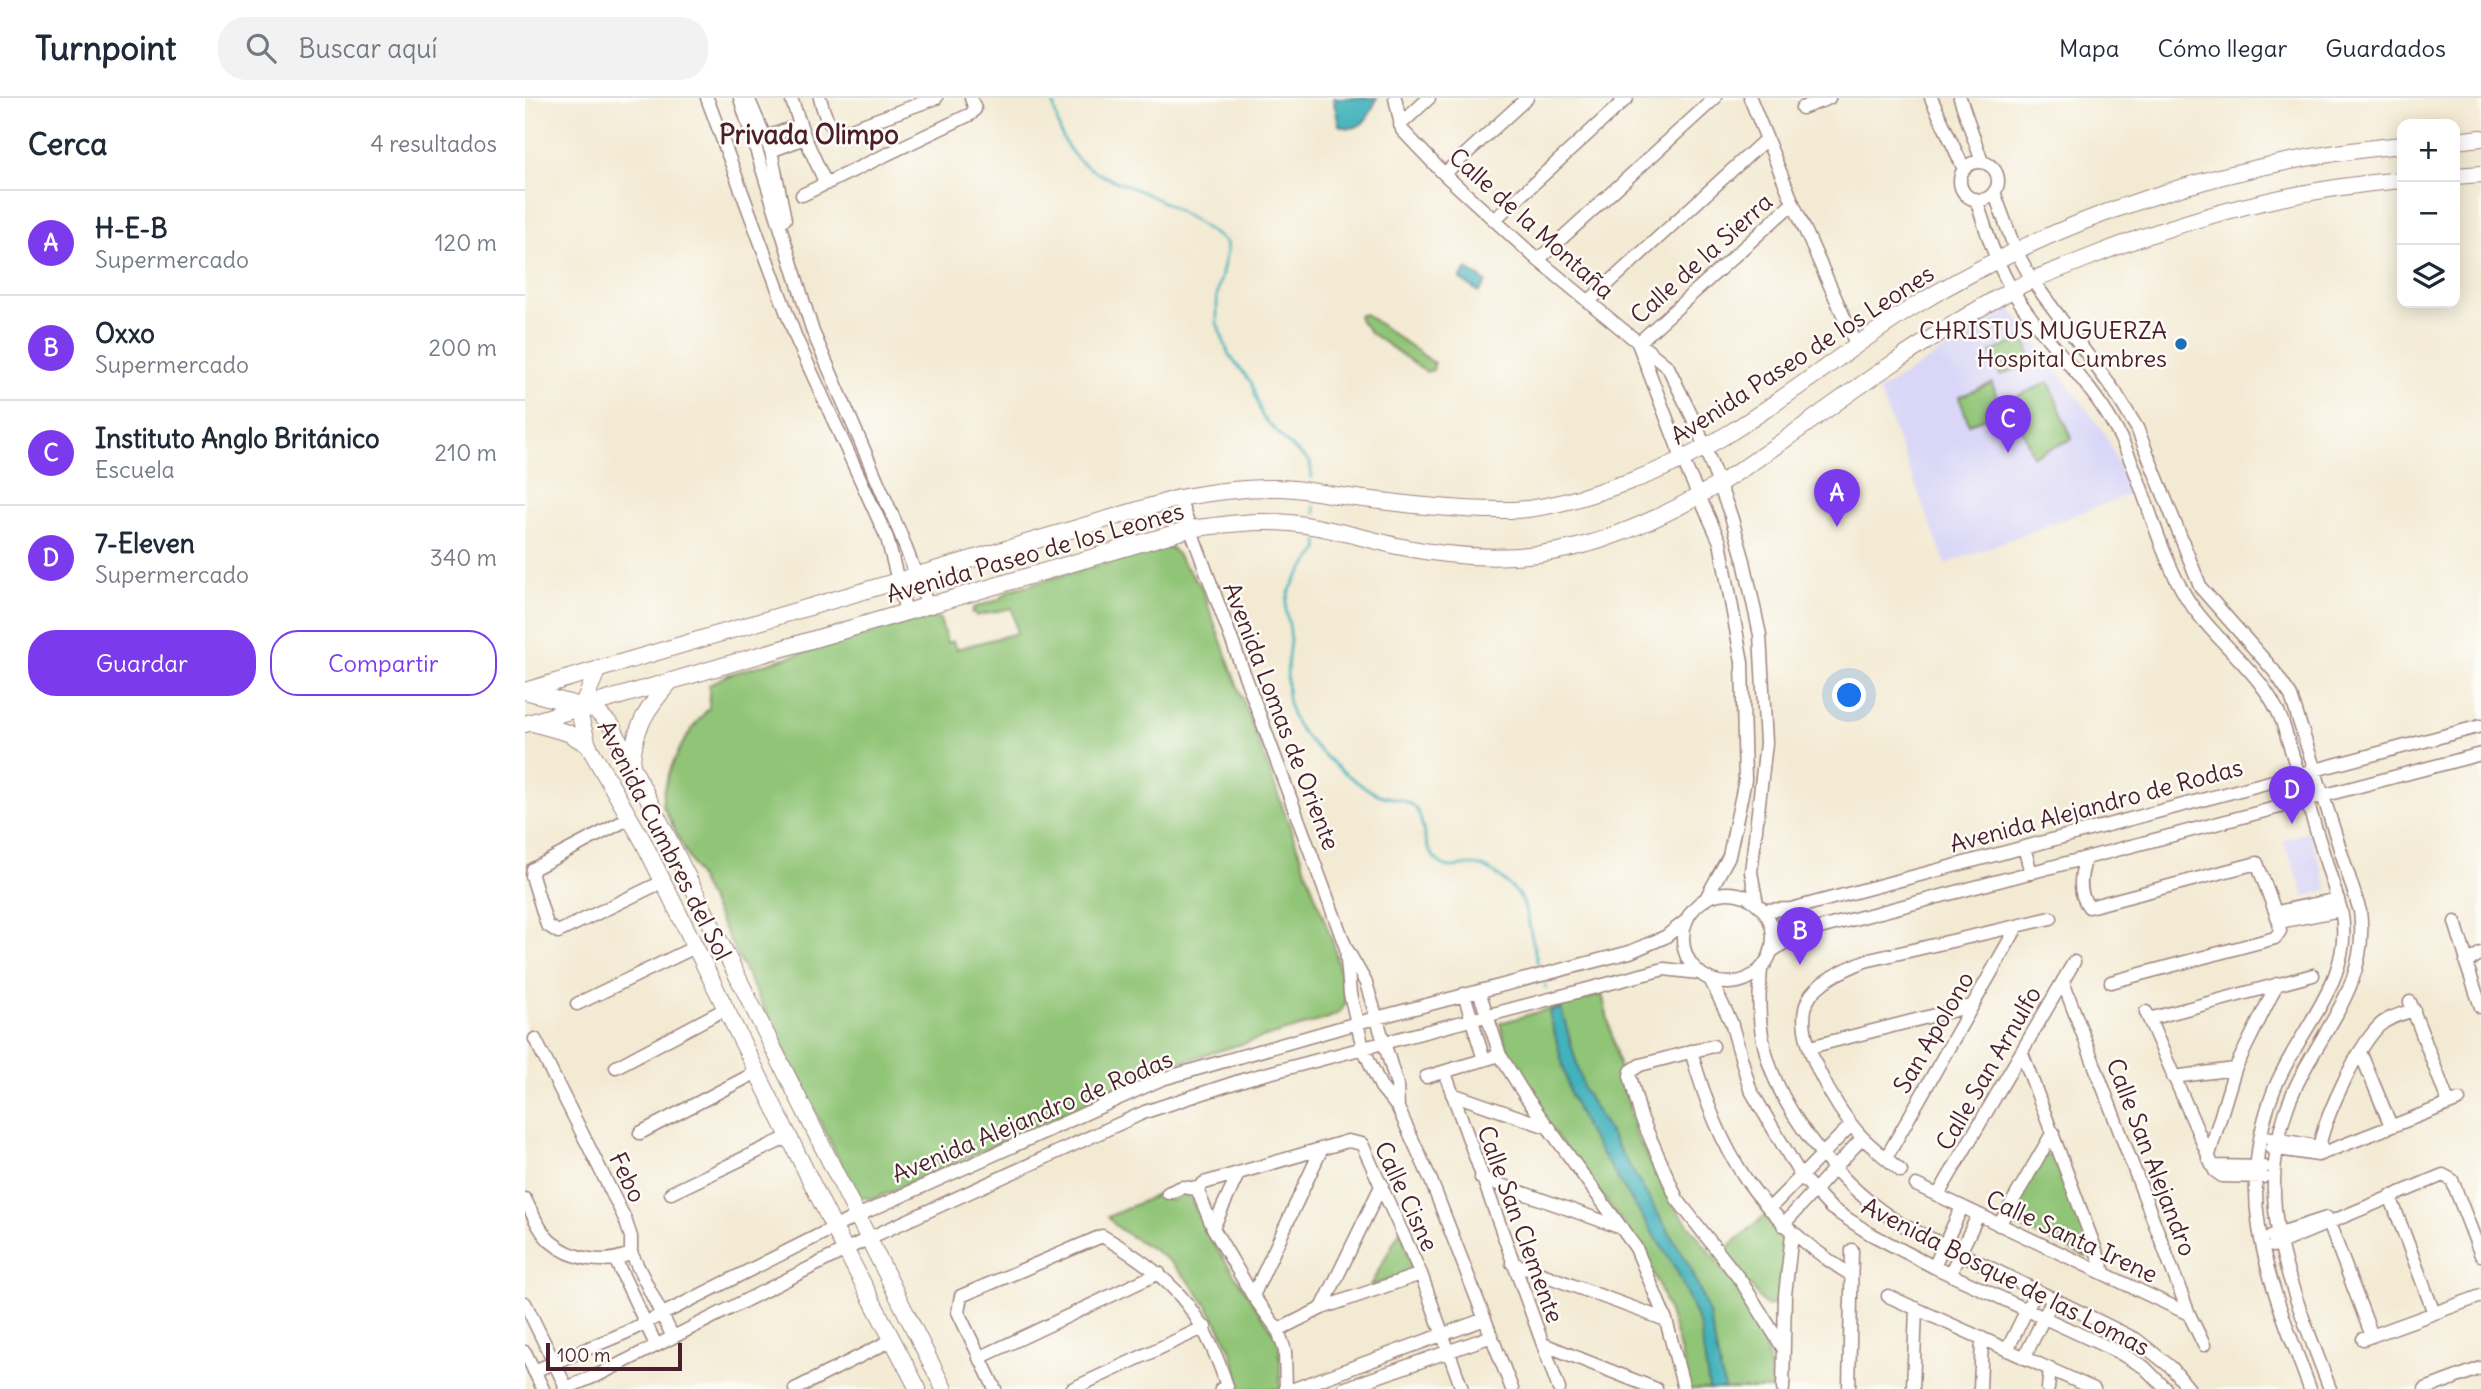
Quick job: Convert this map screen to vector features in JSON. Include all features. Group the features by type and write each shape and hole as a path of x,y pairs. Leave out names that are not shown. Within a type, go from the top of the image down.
{"main road":[{"path":"2460,140 2481,138"},
{"name":"Avenida Paseo de los Leones","path":"525,691 1179,498 1223,490 1279,488 1392,502 1515,510 1546,505 1627,482 1682,461 1705,448 1910,309 2015,249 2173,190 2253,167 2327,152 2397,145"},
{"path":"2460,176 2481,174"},
{"name":"Avenida Paseo de los Leones","path":"528,723 1189,528 1267,522 1355,534 1398,546 1450,553 1522,557 1597,541 1681,508 1720,485 1887,367 2032,280 2125,243 2253,204 2340,186 2397,180"},
{"path":"525,691 582,706 598,669"},
{"path":"632,762 633,744 642,717 670,682"},
{"name":"Avenida Cumbres del Sol","path":"918,1389 788,1137 630,818 588,746 579,723 582,706 596,710 612,726 632,762 944,1389"},
{"path":"528,723 557,729 588,746"}],"street":[{"path":"706,98 796,338 887,538 906,612"},
{"path":"740,98 813,332 917,574 928,606"},
{"path":"748,98 771,151 785,218 783,236"},
{"path":"791,98 804,138 826,184"},
{"path":"820,98 828,122 833,128 843,132 936,98"},
{"path":"802,195 971,114 975,109 971,98"},
{"path":"1395,98 1401,127"},
{"path":"1401,127 1429,98"},
{"path":"1444,174 1527,98"},
{"path":"1494,220 1627,98"},
{"path":"1538,260 1715,98"},
{"path":"1750,98 1793,203 1857,346"},
{"path":"1802,108 1829,98"},
{"path":"1931,98 1964,169 1961,188 1976,200 1996,258 2012,290 2114,426 2133,465 2180,585 2207,625 2272,699 2298,772 2339,905 2345,936 2337,974 2286,1063 2274,1091 2261,1141 2254,1197 2261,1244 2308,1385 2324,1374"},
{"path":"1960,98 1982,162 1996,173 1994,192 2015,249 2032,280 2131,417 2148,453 2193,572 2211,602 2283,684 2297,709 2360,911 2363,941 2354,981 2295,1087 2277,1144 2273,1172 2279,1239 2330,1389"},
{"path":"766,137 800,125"},
{"name":"Calle de la Montaña","path":"1401,127 1444,174 1538,260 1668,367 1720,485 1744,561 1760,635 1766,717 1763,780 1751,872 1760,907"},
{"path":"771,151 804,138"},
{"path":"1588,302 1766,139"},
{"path":"1964,169 1982,162"},
{"path":"1976,200 1986,198 1994,192"},
{"name":"Calle de la Sierra","path":"1638,343 1793,203"},
{"path":"796,338 813,332"},
{"path":"1638,343 1682,461 1720,542 1729,578 1742,662 1745,779 1733,844 1722,872 1705,900 1687,920 1684,949 1699,973 1711,981 1727,984 1742,982 1761,969 1772,951 1773,933 1760,907 1732,893 1705,900"},
{"name":"Avenida Lomas de Oriente","path":"1179,498 1346,948 1361,972 1397,1085 1398,1108"},
{"path":"887,538 900,534"},
{"name":"Avenida Alejandro de Rodas","path":"1760,907 1791,909 2298,772 2481,726"},
{"name":"Avenida Alejandro de Rodas","path":"1772,951 1797,934 2481,754"},
{"path":"1745,779 1763,780"},
{"path":"630,818 533,869 532,876 549,928 558,932 662,882"},
{"path":"2024,847 2031,873"},
{"path":"2086,858 2081,874 2082,898 2089,907 2257,863 2278,917 2280,931 2275,939 2111,982"},
{"path":"2278,917 2339,905"},
{"path":"1901,1171 1862,1138 1851,1125 1818,1069 1802,1020 1808,998 1842,971 1864,961 2051,918"},
{"name":"Avenida Alejandro de Rodas","path":"534,1371 663,1314 857,1216 1135,1090 1357,1023 1630,952 1665,937 1687,920"},
{"path":"2455,922 2481,1007"},
{"name":"San Apolono","path":"1886,1158 2017,927"},
{"path":"577,1004 695,947"},
{"name":"Avenida Lomas de Oriente","path":"1346,948 1347,979 1363,1048 1381,1087 1398,1108 1430,1178 1512,1389"},
{"path":"2467,961 2481,953"},
{"name":"Calle San Arnulfo","path":"1938,1195 2074,962"},
{"name":"Avenida Alejandro de Rodas","path":"566,1389 869,1238 1145,1112 1246,1079 1664,969 1699,973"},
{"name":"Avenida Bosque de las Lomas","path":"1761,969 1759,1010 1770,1064 1784,1094 1834,1167 1882,1213 1943,1247 2137,1340 2154,1352 2185,1387"},
{"path":"2337,974 2354,981"},
{"path":"2210,1162 2147,1016 2313,975"},
{"name":"Avenida Bosque de las Lomas","path":"1711,981 1731,1022 1750,1090 1801,1176 1813,1190 1852,1223 1934,1267 2144,1367 2166,1389"},
{"name":"Calle San Alejandro","path":"2063,982 2189,1314 2204,1345"},
{"path":"2210,1162 2235,1069 2277,984"},
{"path":"1479,991 1500,1055 1622,1228 1646,1269 1666,1320 1684,1389"},
{"path":"1464,994 1485,1060"},
{"path":"1810,1047 1971,1006"},
{"path":"2261,1141 2321,1151 2454,1102 2412,1006 2381,1024 2361,1054 2332,1107 2321,1151"},
{"path":"616,1068 725,1009"},
{"name":"Febo","path":"535,1039 625,1219 631,1237 631,1253 673,1337"},
{"path":"1713,1046 1640,1065 1631,1071 1641,1117 1677,1199 1741,1281 1783,1348"},
{"path":"1691,1051 1711,1118 1742,1175 1787,1230 1851,1275"},
{"path":"2022,1053 2104,1272"},
{"path":"2361,1054 2391,1126"},
{"path":"1426,1077 1500,1055"},
{"path":"2172,1077 2235,1069"},
{"path":"640,1133 757,1072"},
{"name":"Calle San Clemente","path":"1445,1073 1559,1389"},
{"path":"1135,1090 1145,1112"},
{"path":"1452,1094 1550,1128"},
{"path":"1769,1209 1851,1125"},
{"path":"1999,1224 2053,1132"},
{"path":"671,1193 788,1137"},
{"path":"1783,1389 1787,1230 1813,1190 1862,1138"},
{"name":"Calle Cisne","path":"1168,1193 1182,1187 1197,1189 1205,1183 1358,1141 1366,1148 1421,1274 1462,1389"},
{"path":"1004,1148 1015,1170"},
{"path":"1253,1296 1321,1150"},
{"path":"2210,1162 2256,1172 2273,1172"},
{"path":"1213,1228 1238,1174"},
{"path":"2261,1244 2443,1175 2450,1178 2481,1255"},
{"path":"1481,1178 1622,1228"},
{"path":"1322,1308 1382,1184"},
{"name":"Calle Santa Irene","path":"1916,1185 2189,1314"},
{"path":"1197,1189 1213,1228 1253,1296 1278,1330 1285,1351 1286,1389"},
{"path":"2390,1196 2434,1313"},
{"path":"525,1199 549,1240 565,1251 590,1259 616,1261 631,1253"},
{"path":"1934,1267 1962,1207"},
{"path":"1950,1274 1978,1215"},
{"path":"2330,1220 2367,1337 2481,1296"},
{"path":"995,1389 958,1312 958,1304 966,1292 1096,1236 1102,1236 1117,1244 1159,1273 1178,1292 1205,1328 1225,1388"},
{"path":"1849,1389 1852,1250"},
{"path":"616,1261 656,1345"},
{"path":"1512,1264 1666,1320"},
{"path":"979,1358 1159,1273"},
{"path":"1278,1330 1322,1308 1421,1274"},
{"path":"2007,1350 2036,1291"},
{"path":"1888,1296 2094,1389"},
{"path":"2024,1358 2053,1299"},
{"path":"525,1303 566,1389"},
{"path":"1913,1389 1916,1308"},
{"path":"1294,1389 1485,1319"},
{"path":"1072,1389 1205,1328"},
{"path":"1343,1389 1492,1336"},
{"path":"1980,1389 1982,1338"},
{"path":"795,1389 892,1340"},
{"path":"1543,1344 1656,1389"},
{"path":"2297,1353 2315,1348"},
{"path":"525,1352 543,1389"},
{"path":"2048,1389 2050,1368"},
{"path":"2425,1389 2481,1368"}],"shaded area":[{"path":"2011,308 2106,435 2130,494 1946,564 1879,391"},
{"path":"2309,831 2328,890 2305,896 2283,840"}],"green space":[{"path":"1365,314 1434,363 1433,370 1426,372 1371,333 1359,319 1359,315"},
{"path":"2024,339 2033,362 2000,375 1991,352"},
{"path":"2049,382 2072,439 2033,456 2010,399"},
{"path":"1992,383 2002,412 1969,424 1959,397"},
{"path":"1164,547 1172,548 1201,587 1334,946 1346,1003 1339,1013 1326,1019 1167,1066 894,1191 872,1199 861,1197 851,1184 662,804 668,777 678,752 709,708 709,685 727,675 930,616 940,619 947,643 953,641 956,649 1017,633 1012,608 976,616 975,612 972,613 973,608 998,600 1010,590"},
{"path":"1602,994 1635,1133 1673,1205 1746,1298 1766,1347 1772,1389 1689,1389 1671,1319 1651,1268 1624,1225 1541,1114 1509,1054 1500,1023"},
{"path":"2055,1155 2092,1253 2086,1257 2013,1224 2009,1217 2043,1156"},
{"path":"1161,1193 1169,1201 1184,1195 1190,1197 1209,1237 1280,1342 1280,1389 1239,1389 1237,1372 1223,1335 1190,1283 1164,1257 1126,1233 1108,1217"},
{"path":"1768,1213 1785,1236 1784,1286 1778,1303 1766,1306 1724,1251"},
{"path":"1401,1229 1412,1269 1407,1275 1370,1286"}],"water":[{"path":"1333,98 1377,98 1364,122 1353,128 1339,125"},
{"path":"1467,269 1486,282 1479,292 1460,279"},
{"path":"1561,1008 1584,1090 1691,1269 1709,1314 1724,1389 1709,1389 1700,1326 1677,1271 1586,1129 1570,1093 1549,1012"}],"waterway":[{"path":"1053,98 1057,123 1065,142 1087,166 1166,204 1226,242 1227,251 1217,296 1217,323 1229,355 1251,382 1262,416 1288,444 1310,462 1312,478"},
{"path":"1314,506 1315,513"},
{"path":"1318,541 1319,550 1297,577 1289,593 1286,609 1290,629 1287,688 1289,706 1297,725 1342,771 1377,794 1412,805 1419,814 1429,849 1439,862 1448,867 1474,865 1486,868 1518,894 1527,916 1538,964"}],"place":[{"name":"CHRISTUS MUGUERZA Hospital Cumbres","path":"2181,344"},
{"name":"Instituto Anglo Británico","path":"2008,453"},
{"name":"H-E-B","path":"1837,527"},
{"name":"7-Eleven","path":"2292,824"},
{"name":"Oxxo","path":"1800,965"}],"district":[{"name":"Privada Olimpo","path":"809,134"}]}
